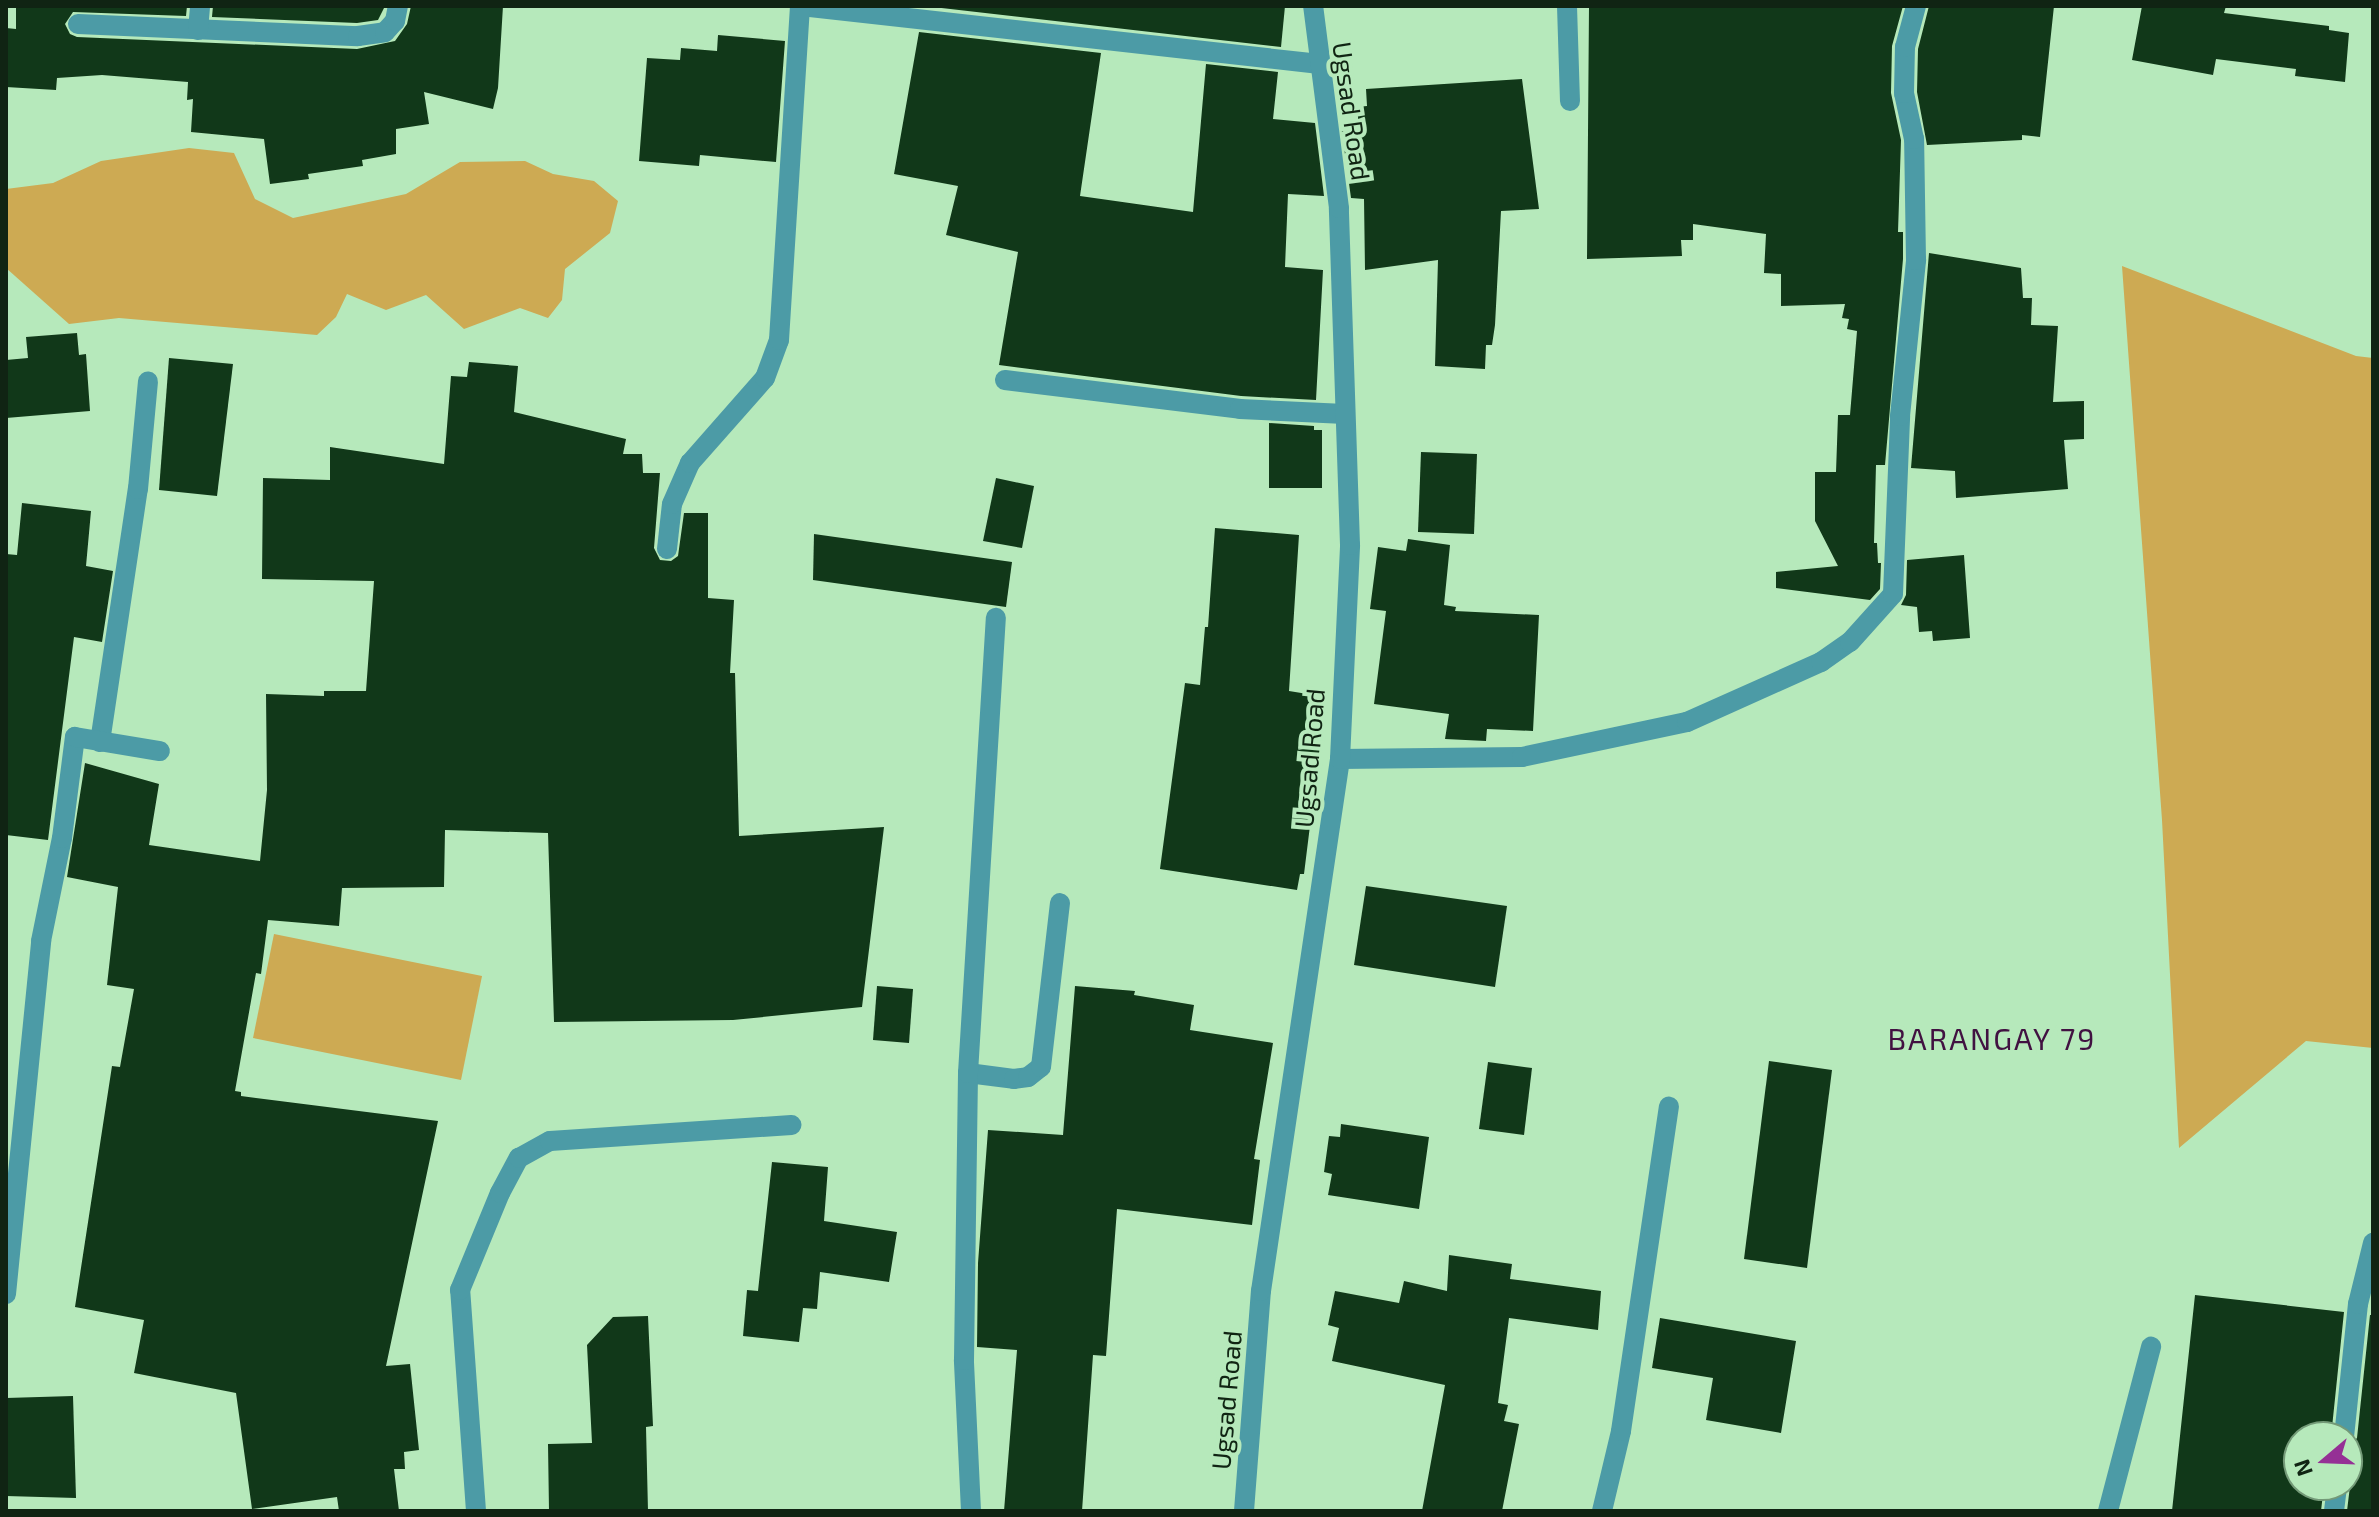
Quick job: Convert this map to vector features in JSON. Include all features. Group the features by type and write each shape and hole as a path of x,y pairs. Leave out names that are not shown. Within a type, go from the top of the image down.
{"street":[{"path":"198,30 200,6"},
{"path":"78,24 358,36 385,32 395,21 398,6"},
{"path":"667,549 672,504 690,463 765,378 779,340 800,6 1320,64"},
{"name":"Ugsad Road","path":"1244,1511 1261,1291 1340,759 1350,545 1339,208 1313,6"},
{"path":"1567,6 1570,101"},
{"path":"1340,759 1522,757 1687,722 1821,662 1850,642 1893,594 1900,416 1916,260 1914,139 1904,93 1905,47 1916,6"},
{"path":"1005,380 1240,409 1345,414"},
{"path":"100,742 138,489 148,381"},
{"path":"971,1511 964,1360 968,1073 996,618"},
{"path":"6,1294 41,941 62,838 75,737 160,751"},
{"path":"968,1073 1014,1079 1028,1077 1041,1067 1060,903"},
{"path":"1602,1511 1621,1431 1669,1107"},
{"path":"476,1511 460,1290 500,1193 519,1158 550,1141 791,1125"},
{"path":"2346,1421 2358,1304 2373,1243"},
{"path":"2108,1511 2151,1347"}],"shaded area":[{"path":"189,148 234,153 255,199 293,218 406,194 460,162 525,161 553,174 594,181 618,201 610,233 565,269 562,300 548,318 520,308 464,329 426,295 386,310 347,294 336,317 317,335 119,318 69,324 6,268 6,189 53,183 101,161"},
{"path":"2122,266 2356,356 2373,358 2373,1048 2306,1041 2179,1148 2162,820"},
{"path":"274,934 482,976 461,1080 253,1038"}],"building":[{"path":"16,6 187,6 186,16 73,12 65,24 70,34 77,37 357,49 395,41 407,24 411,6 503,6 498,88 493,109 424,92 429,124 396,129 396,154 362,160 363,166 308,174 309,179 270,184 264,139 191,132 193,99 187,100 188,82 102,75 57,78 56,90 6,87 6,28 16,29"},
{"path":"213,6 385,6 378,20 357,23 212,17"},
{"path":"924,6 1285,6 1281,47"},
{"path":"1589,6 1903,6 1892,46 1891,93 1901,140 1898,232 1903,232 1903,259 1885,465 1876,465 1874,543 1877,543 1878,563 1881,563 1880,589 1870,600 1776,588 1776,572 1838,566 1815,521 1815,472 1836,472 1838,415 1850,415 1857,331 1847,329 1849,319 1842,318 1845,304 1781,306 1781,274 1764,273 1766,234 1693,224 1693,240 1681,240 1682,256 1587,259"},
{"path":"1929,6 2054,6 2040,137 2022,135 2022,140 1927,145 1917,92 1918,49"},
{"path":"2142,6 2226,6 2224,13 2329,26 2329,30 2349,33 2345,82 2295,76 2296,69 2216,59 2213,75 2132,60"},
{"path":"919,32 1101,53 1080,196 1193,212 1206,64 1278,72 1273,119 1315,123 1324,196 1288,194 1285,267 1323,270 1316,400 1241,396 999,365 1018,252 946,235 958,186 894,174"},
{"path":"718,35 785,41 776,162 700,155 699,166 639,161 647,58 680,60 681,48 717,51"},
{"path":"1522,79 1539,209 1501,211 1495,325 1492,345 1486,345 1485,369 1435,366 1438,260 1365,270 1364,199 1351,198 1341,125 1359,127 1357,107 1367,106 1366,89"},
{"path":"1929,253 2021,268 2023,298 2032,298 2031,325 2058,326 2053,402 2084,401 2084,439 2064,440 2068,489 1956,498 1955,471 1911,468"},
{"path":"77,333 79,355 86,354 90,411 6,418 6,360 28,358 26,337"},
{"path":"169,358 233,364 217,496 159,490"},
{"path":"469,362 518,366 514,412 626,439 623,454 642,454 643,473 660,473 654,548 660,560 671,561 678,556 684,513 708,513 708,598 734,600 730,673 735,673 739,836 884,827 862,1007 733,1020 554,1022 548,833 445,830 444,887 342,888 339,926 268,920 261,974 256,973 235,1091 241,1092 241,1096 438,1121 386,1366 410,1364 419,1450 404,1452 405,1469 394,1469 399,1511 339,1511 337,1497 252,1509 236,1393 134,1373 144,1320 75,1307 112,1066 120,1067 134,989 107,985 118,887 67,877 85,763 159,784 149,845 260,861 267,790 266,694 324,696 324,691 366,691 374,581 262,579 263,478 330,480 330,447 444,464 451,376 467,377"},
{"path":"1269,423 1314,426 1314,430 1322,430 1322,488 1269,488"},
{"path":"1421,452 1477,454 1474,534 1418,532"},
{"path":"996,478 1034,486 1022,548 983,541"},
{"path":"22,503 91,511 86,566 113,571 102,642 74,637 48,840 6,835 6,554 17,555"},
{"path":"1215,528 1299,535 1289,691 1326,697 1304,874 1300,874 1297,890 1160,869 1185,683 1200,685 1205,627 1208,627"},
{"path":"814,534 1012,562 1006,607 813,580"},
{"path":"1408,539 1450,545 1444,605 1456,607 1455,611 1539,615 1533,731 1487,729 1486,741 1445,739 1449,714 1374,704 1386,611 1370,609 1378,547 1406,551"},
{"path":"1964,555 1970,638 1933,641 1932,631 1919,632 1917,607 1901,605 1906,595 1907,560"},
{"path":"1366,886 1507,906 1495,987 1354,965"},
{"path":"877,986 913,989 909,1043 873,1040"},
{"path":"1075,986 1135,991 1134,995 1194,1005 1190,1030 1273,1043 1254,1159 1260,1160 1252,1225 1117,1209 1106,1356 1093,1355 1082,1511 1004,1511 1017,1350 977,1347 978,1263 988,1130 1063,1135"},
{"path":"1769,1061 1832,1070 1807,1268 1744,1259"},
{"path":"1488,1062 1532,1068 1524,1135 1479,1129"},
{"path":"1341,1124 1429,1137 1419,1209 1328,1195 1332,1174 1324,1172 1329,1136 1340,1137"},
{"path":"772,1162 828,1167 824,1221 897,1232 889,1282 820,1272 817,1309 803,1308 799,1342 743,1336 747,1290 758,1291"},
{"path":"1449,1255 1512,1264 1510,1279 1601,1291 1598,1330 1509,1318 1498,1403 1508,1405 1504,1421 1519,1424 1502,1511 1422,1511 1445,1385 1332,1361 1339,1328 1328,1325 1335,1291 1399,1303 1404,1281 1447,1291"},
{"path":"2195,1295 2344,1312 2333,1421 2283,1421 2283,1501 2322,1501 2321,1511 2172,1511"},
{"path":"2370,1315 2373,1315 2373,1511 2347,1511 2348,1501 2363,1501 2363,1421 2359,1421"},
{"path":"648,1316 653,1426 646,1427 648,1511 549,1511 548,1444 592,1443 587,1345 613,1317"},
{"path":"1660,1318 1796,1341 1781,1433 1706,1420 1713,1378 1652,1368"},
{"path":"73,1396 76,1498 6,1496 6,1398"}],"district":[{"name":"BARANGAY 79","path":"1992,1038"}]}
